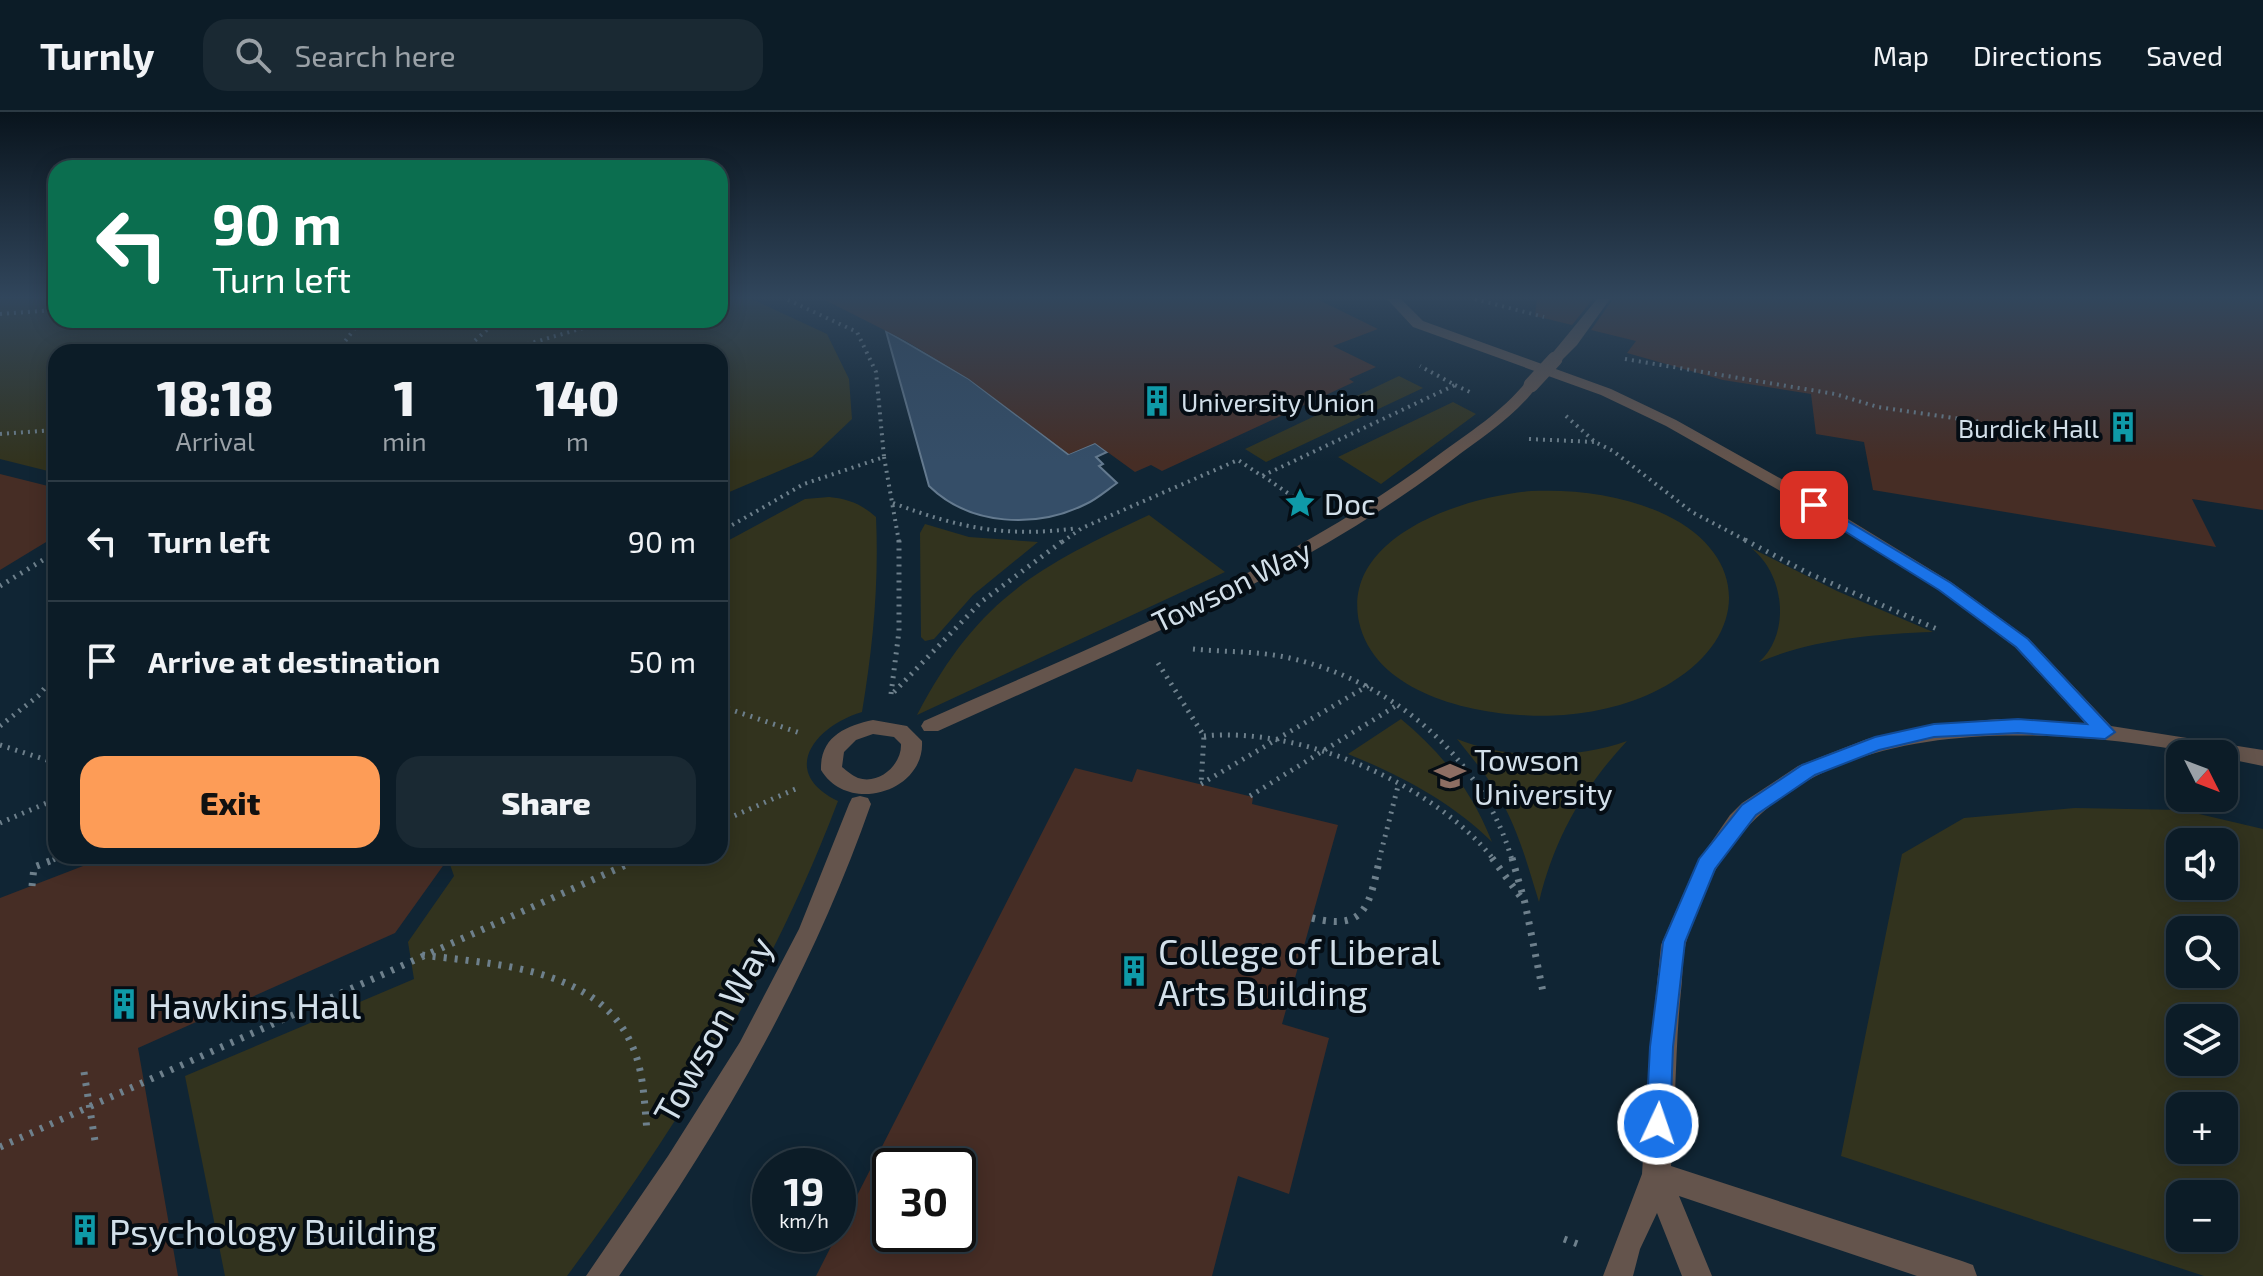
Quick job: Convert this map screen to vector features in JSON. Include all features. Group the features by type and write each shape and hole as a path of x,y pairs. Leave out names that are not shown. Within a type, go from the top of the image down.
{"street":[{"path":"1499,353 1606,392 1686,431 1788,489 1945,586 2022,643 2105,732"},
{"name":"Towson Way","path":"931,726 1129,635 1341,529 1439,466 1528,389 1561,353"},
{"path":"1618,1276 1621,1255 1656,1175 1661,1047 1674,942 1706,865 1749,810 1808,770 1875,744 1934,731 2018,726 2105,732 2263,758"},
{"name":"Towson Way","path":"601,1276 678,1165 748,1050 823,902 860,804"},
{"path":"1656,1175 1697,1276"},
{"path":"1656,1175 1962,1276"}],"path":[{"path":"867,353 876,372 884,457 899,536 899,631 890,696 981,602 1082,528 1238,460 1341,529"},
{"path":"1612,353 1657,366 1822,392 1878,407 1982,422"},
{"path":"1262,476 1455,385 1420,366"},
{"path":"1528,389 1553,403 1595,442 1613,451 1692,512 1810,574 1947,635"},
{"path":"0,434 48,431"},
{"path":"728,527 804,484 884,457"},
{"path":"893,502 946,524 995,533 1031,536 1082,528"},
{"path":"0,586 48,557"},
{"path":"1129,635 1153,655 1204,736 1201,784 1370,685"},
{"path":"1153,655 1196,649 1285,657 1370,685 1449,747 1485,793 1504,832 1525,903 1543,992"},
{"path":"0,726 48,684"},
{"path":"1250,796 1398,705"},
{"path":"728,709 803,734"},
{"path":"1204,736 1228,733 1278,739 1321,752 1398,786 1428,802 1469,832 1488,851 1525,903"},
{"path":"0,745 48,760"},
{"path":"728,819 812,782"},
{"path":"1312,918 1338,924 1353,921 1361,913 1370,897 1398,786"},
{"path":"0,823 48,802"},
{"path":"32,886 34,867 48,862"},
{"path":"0,1147 626,864"},
{"path":"421,954 528,969 559,978 587,992 610,1012 628,1036 641,1065 647,1097 647,1134"},
{"path":"84,1072 95,1141"},
{"path":"1564,1239 1584,1246"}],"green space":[{"path":"0,353 48,353 48,471 0,459"},
{"path":"728,353 836,353 849,379 852,419 812,457 728,493"},
{"path":"1399,376 1423,388 1266,462 1245,449"},
{"path":"1453,402 1476,414 1381,484 1338,457"},
{"path":"1583,492 1650,508 1693,532 1713,551 1725,573 1729,596 1726,619 1715,642 1697,663 1660,689 1620,705 1564,715 1537,716 1474,709 1443,700 1414,688 1389,671 1370,649 1359,622 1359,592 1369,566 1389,544 1414,526 1444,512 1504,494"},
{"path":"805,499 843,499 876,517 874,615 862,712 830,728 818,739 810,751 807,764 810,777 820,789 838,801 784,927 719,1048 647,1164 567,1276 225,1276 185,1076 414,979 408,942 454,876 450,864 728,864 728,541"},
{"path":"1149,515 1225,572 917,715 963,643 987,615 1013,592 1073,552"},
{"path":"925,524 969,537 1038,542 973,595 934,639 925,641 921,637 920,533"},
{"path":"1751,548 1837,591 1933,632 1844,639 1801,648 1759,662 1776,636 1780,604 1771,573"},
{"path":"1401,719 1455,774 1492,842 1460,814 1424,791 1348,754"},
{"path":"1457,739 1498,751 1542,755 1586,751 1627,741 1597,777 1572,816 1553,857 1539,902 1521,844 1503,803"},
{"path":"2075,808 2191,812 2263,829 2263,1276 2204,1276 1841,1156 1902,854 1964,818"}],"water":[{"path":"892,353 925,353 969,379 1068,454 1095,443 1107,452 1096,457 1103,464 1099,466 1117,483 1090,502 1067,512 1025,520 984,516 964,509 929,486"}],"building":[{"path":"926,353 1348,353 1376,367 1349,379 1354,382 1162,471 1151,465 1135,472 1095,443 1069,454 969,379"},
{"name":"Burdick Hall","path":"1628,353 2263,353 2263,510 2192,499 2216,547 1873,490 1864,442 1816,434 1811,394 1723,380"},
{"path":"0,474 48,486 48,541 0,570"},
{"name":"College of Liberal Arts Building","path":"1075,768 1132,782 1137,769 1253,797 1252,804 1338,825 1282,1024 1329,1038 1289,1194 1238,1176 1212,1276 816,1276 828,1252 856,1252 856,1198 872,1166 872,1252 976,1252 976,1148 881,1148"},
{"name":"Hawkins Hall","path":"88,864 444,864 395,933 138,1048 178,1276 0,1276 0,898"}],"place":[{"name":"University Union","path":"1157,401"},
{"name":"Burdick Hall","path":"2123,427"},
{"name":"Doc","path":"1300,503"},
{"name":"Towson University","path":"1450,776"},
{"name":"College of Liberal Arts Building","path":"1134,971"},
{"name":"Hawkins Hall","path":"124,1004"},
{"name":"Psychology Building","path":"85,1230"}],"route":[{"path":"1658,1124 1661,1047 1674,942 1706,865 1749,810 1808,770 1875,744 1934,731 2018,726 2105,732 2022,643 1945,586 1814,505"}]}
